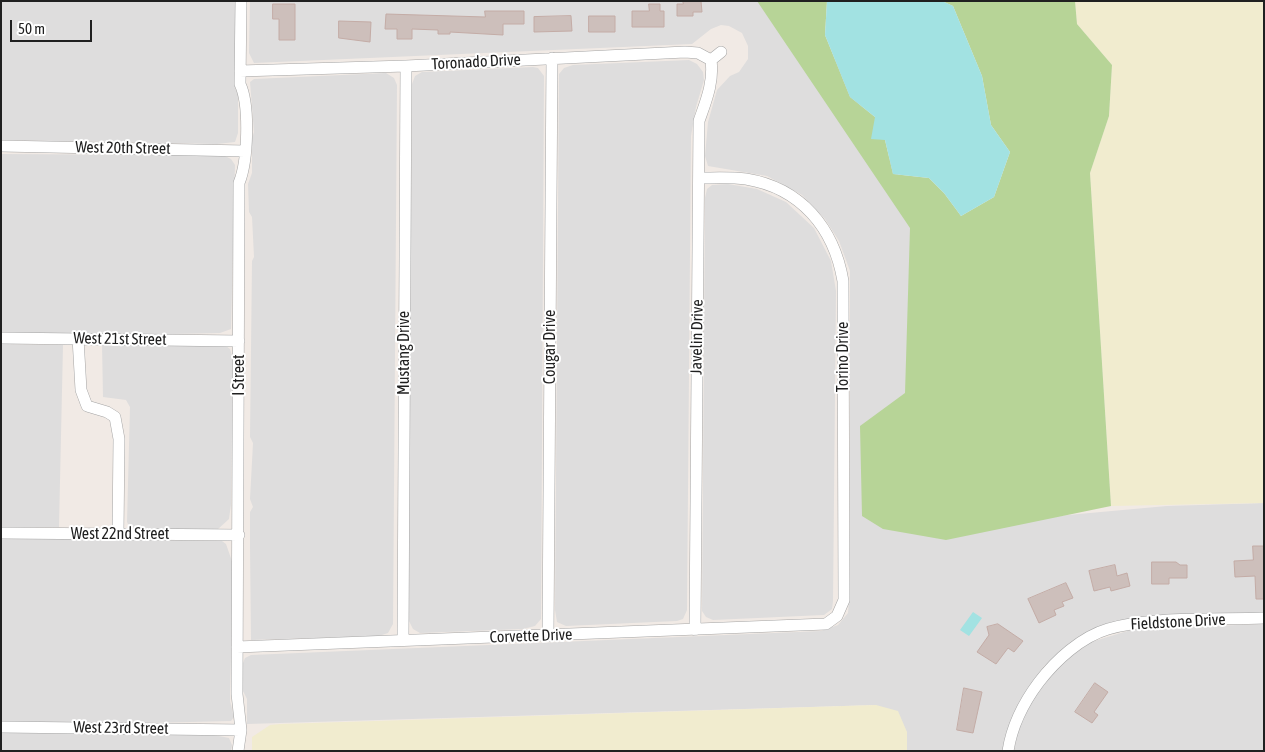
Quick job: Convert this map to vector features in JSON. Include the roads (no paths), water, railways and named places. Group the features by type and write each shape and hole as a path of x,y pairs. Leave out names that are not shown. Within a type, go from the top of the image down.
{"street":[{"name":"I Street","path":"238,751 241,730 237,694 239,183 244,172 246,110 245,94 240,84 241,1"},
{"name":"Toronado Drive","path":"240,71 406,66 685,52 698,53 711,60"},
{"path":"711,60 721,52"},
{"name":"Cougar Drive","path":"548,636 552,58"},
{"name":"Javelin Drive","path":"695,630 699,121 713,72 711,60"},
{"name":"Mustang Drive","path":"402,640 406,66"},
{"name":"West 20th Street","path":"1,146 245,151"},
{"name":"Torino Drive","path":"699,178 746,179 778,190 804,206 826,229 840,262 843,281 844,600 837,616 826,624"},
{"name":"West 21st Street","path":"1,338 239,340"},
{"path":"78,338 81,390 87,406 107,412 115,417 119,439 118,535"},
{"name":"West 22nd Street","path":"1,533 239,535"},
{"name":"Fieldstone Drive","path":"1008,751 1017,721 1027,698 1051,667 1079,644 1092,637 1106,630 1135,623 1264,618"},
{"name":"Corvette Drive","path":"237,647 826,624"},
{"name":"West 23rd Street","path":"1,727 241,730"}],"water":[{"path":"827,1 942,1 953,6 982,76 991,125 1010,152 994,197 961,216 944,193 929,178 893,174 885,140 871,139 875,117 850,97 825,35"},
{"path":"973,612 982,618 969,636 960,630"}]}
